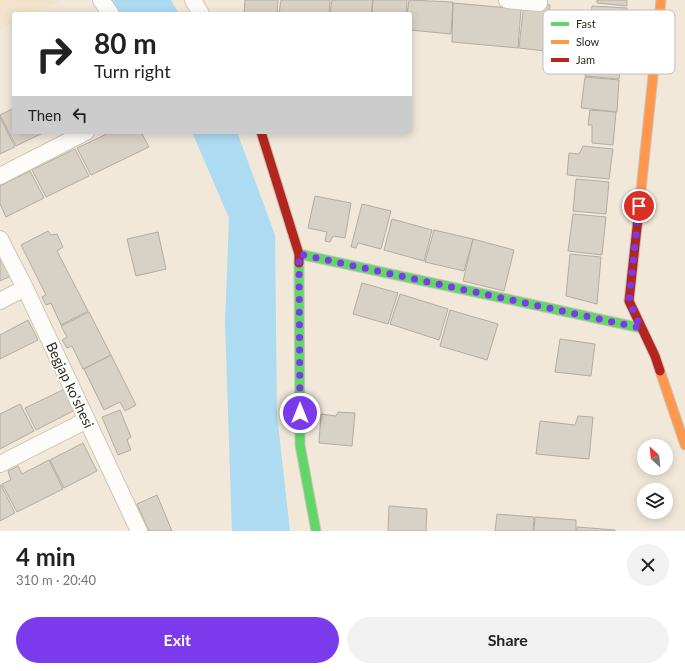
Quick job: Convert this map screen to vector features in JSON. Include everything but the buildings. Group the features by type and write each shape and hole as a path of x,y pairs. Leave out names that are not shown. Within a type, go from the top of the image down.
{"street":[{"path":"101,0 110,12"},
{"path":"193,0 200,12"},
{"path":"507,0 539,3 539,0"},
{"path":"660,10 661,0"},
{"path":"653,74 629,301 655,356 685,445"},
{"path":"0,176 82,134"},
{"path":"261,134 299,254 300,445 316,531"},
{"name":"Begjap ko'shesi","path":"0,239 25,288 138,531"},
{"path":"299,254 641,328"},
{"path":"0,301 25,288"},
{"path":"0,464 87,420"}],"shaded area":[{"path":"0,0 62,0 37,12 12,12 12,24 0,30"}],"water":[{"path":"110,0 171,0 178,12 119,12"},
{"path":"193,134 238,134 275,235 277,415 290,531 232,531 225,323 229,218"}],"traffic: fast":[{"path":"299,254 641,328"},
{"path":"299,263 300,445 316,531"}],"traffic: slow":[{"path":"660,10 661,0"},
{"path":"639,209 653,74"},
{"path":"660,371 685,445"}],"traffic: jam":[{"path":"262,134 299,254 299,263"},
{"path":"639,209 629,301 655,356 660,371"}],"route":[{"path":"300,413 299,254 641,328 629,301 639,206"}]}
